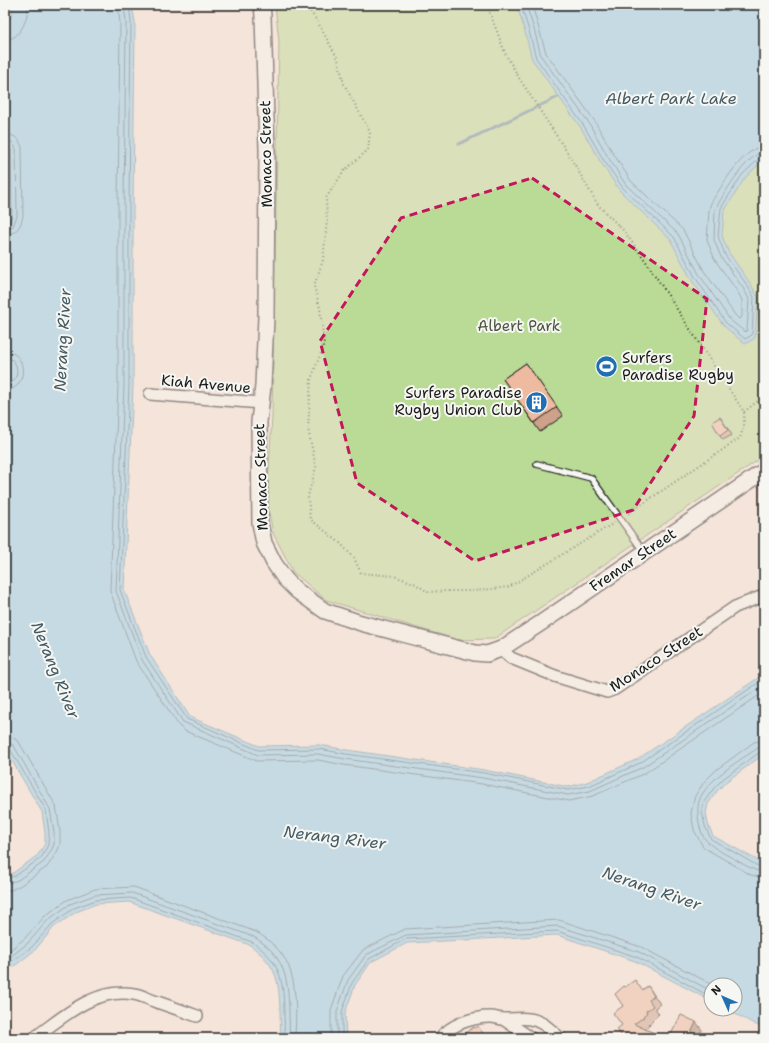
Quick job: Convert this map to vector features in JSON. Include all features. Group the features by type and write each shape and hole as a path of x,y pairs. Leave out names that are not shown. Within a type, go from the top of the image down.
{"street":[{"name":"Monaco Street","path":"262,5 266,150 266,309 263,386 259,422 260,523 264,543 274,563 285,579 297,591 325,611 361,623 475,653 487,654 501,649 511,658 548,673 607,692 615,689 735,607 763,596"},
{"name":"Kiah Avenue","path":"150,394 261,403"},
{"name":"Fremar Street","path":"501,649 764,470"},
{"path":"34,1038 79,1006 106,994 135,994 198,1016"},
{"path":"440,1038 454,1026 478,1018 492,1017 503,1019 528,1019 542,1024 560,1038"},
{"path":"503,1019 531,1038"},
{"path":"537,1038 542,1024"}],"lane":[{"path":"537,464 591,478 644,552"}],"path":[{"path":"306,5 317,21 338,59 344,84 370,132 368,150 344,172 326,198 327,221 323,260 314,286 320,308 324,345 311,379 308,429 316,467 308,496 310,518 354,558 361,573 394,576 414,583 428,592 474,591 509,587 620,519 740,438 744,426 744,412 645,260 623,230 598,205 569,155 519,78 505,53 487,5"},
{"path":"744,412 764,396"}],"highlighted area":[{"path":"532,178 707,299 694,416 633,510 475,561 357,483 320,341 401,218"}],"green space":[{"name":"Albert Park","path":"275,5 764,5 764,456 494,639 457,640 326,600 293,572 273,533 267,503 272,416 279,41"}],"water":[{"name":"Nerang River","path":"14,5 132,5 135,22 133,385 124,590 150,655 190,717 259,746 319,745 484,770 568,787 587,782 638,759 764,674 764,754 727,781 717,791 708,804 706,813 708,824 713,836 764,864 764,1029 741,1017 743,1017 743,977 703,977 703,997 635,961 557,935 407,943 371,962 355,985 345,1013 346,1038 280,1038 279,989 271,966 259,952 250,945 129,902 96,904 76,912 54,927 35,950 5,971 5,876 13,873 38,855 45,844 42,812 5,749 5,399 8,368 5,364 5,226 8,216 7,150 5,147 5,29 12,14"},
{"name":"Albert Park Lake","path":"517,5 764,5 764,159 745,178 724,211 722,236 729,253 758,297 755,338 745,344 724,326 691,279 670,239 620,191 600,161 581,128 532,59"}],"building":[{"name":"Surfers Paradise Rugby Union Club","path":"526,363 557,407 534,423 503,379"},
{"path":"720,417 728,430 720,436 712,422"},
{"path":"635,980 642,990 648,986 654,996 649,1000 653,1006 646,1011 647,1013 643,1016 644,1017 634,1024 665,1038 638,1038 629,1034 623,1038 617,1029 622,1025 613,1013 623,1006 615,994 624,986 625,987"},
{"path":"681,1015 696,1022 691,1033 702,1038 669,1038"},
{"path":"478,1026 486,1038 458,1038 474,1027 476,1028"},
{"path":"709,1033 720,1038 706,1038"}],"waterway":[{"path":"459,144 558,97"}],"place":[{"name":"Surfers Paradise Rugby","path":"607,367"},
{"name":"Surfers Paradise Rugby Union Club","path":"537,402"}]}
